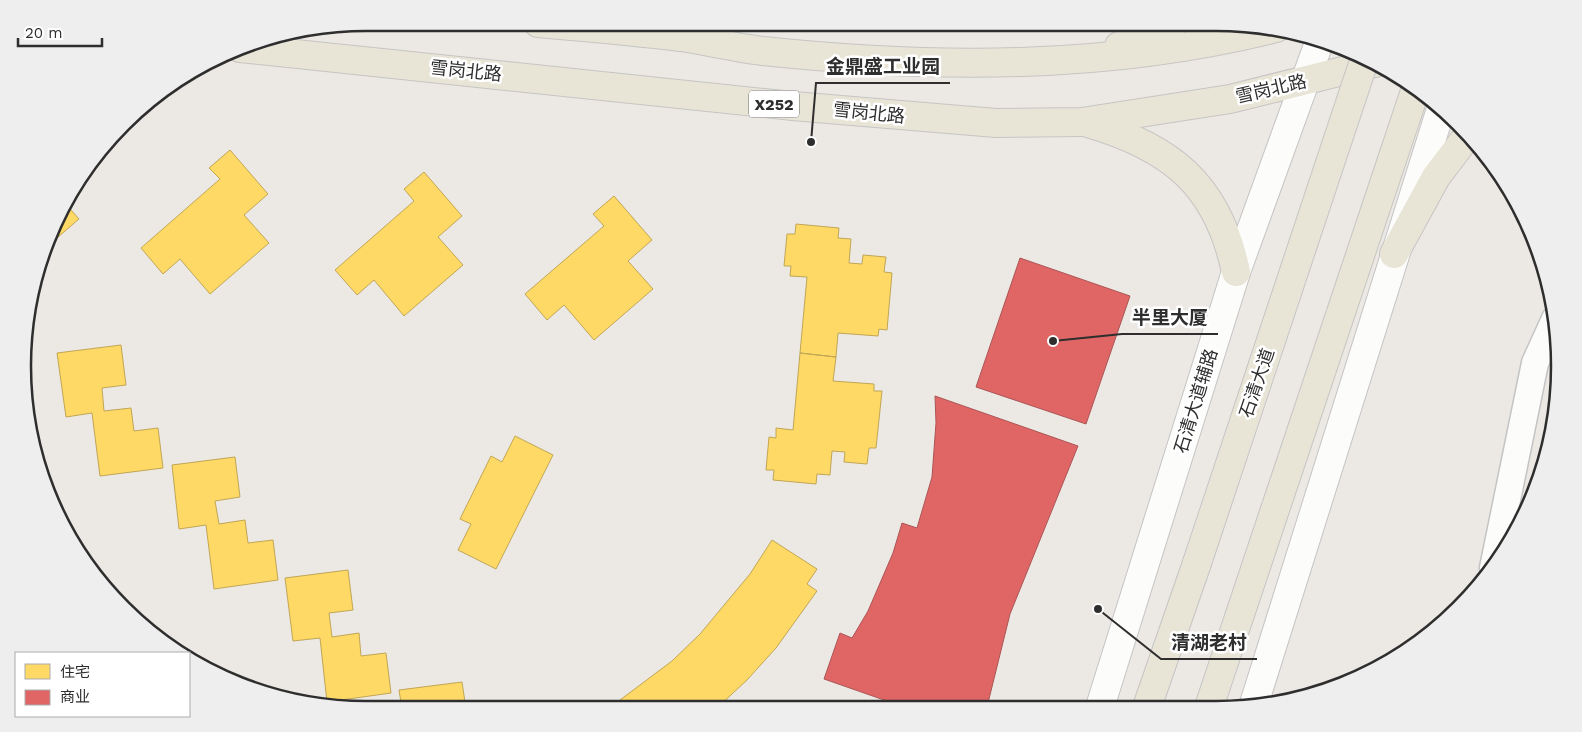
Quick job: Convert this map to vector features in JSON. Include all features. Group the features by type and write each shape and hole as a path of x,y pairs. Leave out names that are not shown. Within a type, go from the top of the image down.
{"main road":[{"path":"624,31 681,37 761,50 890,60 985,63 1116,57 1227,41 1255,34"},
{"path":"1081,58 1142,38 1156,31"},
{"name":"石清大道辅路","path":"1102,701 1236,272 1318,47"},
{"name":"雪岗北路","path":"256,50 909,117 996,123 1082,122 1230,99 1364,66"},
{"name":"石清大道","path":"1149,701 1363,65"},
{"path":"1211,701 1413,96"},
{"path":"1255,698 1439,115"},
{"path":"1082,122 1114,131 1142,144 1170,160 1190,176 1205,194 1221,223 1231,248 1236,272"},
{"path":"1394,254 1436,177 1464,141"}],"street":[{"path":"1496,549 1535,363 1549,332"}],"building: 住宅":[{"path":"230,150 268,194 244,215 269,243 210,294 180,259 163,274 141,248 220,179 209,168"},
{"path":"424,172 462,216 438,237 463,265 404,316 374,280 357,295 335,270 414,201 404,189"},
{"path":"614,196 652,240 628,261 653,289 594,340 564,305 547,320 525,294 604,226 593,214"},
{"path":"71,209 79,219 57,238"},
{"path":"796,224 839,228 838,238 851,239 849,263 862,264 863,255 886,257 884,272 892,273 887,330 879,329 878,336 838,333 836,357 800,353 807,277 790,276 791,266 784,266 787,234 795,234"},
{"path":"121,345 126,385 102,388 104,411 131,408 134,431 158,428 163,468 100,476 92,413 66,417 57,353"},
{"path":"800,353 836,357 833,381 874,384 874,391 882,391 876,448 869,448 867,464 844,462 845,452 832,451 830,475 817,474 816,484 773,480 774,470 766,470 769,437 776,438 776,428 793,430"},
{"path":"515,436 553,455 496,569 458,550 471,524 460,519 491,456 502,462"},
{"path":"235,457 240,497 215,501 219,524 245,520 248,543 273,540 278,580 214,589 206,525 179,529 172,465"},
{"path":"772,540 817,569 807,584 817,591 776,648 747,680 724,701 619,701 672,661 700,634 750,574"},
{"path":"348,570 353,610 329,613 332,637 359,633 361,656 386,653 391,693 342,700 327,698 320,638 293,641 285,578"},
{"path":"462,682 465,701 401,701 399,690"}],"building: 商业":[{"path":"1020,258 1130,296 1086,424 976,387"},
{"path":"935,396 1078,446 1010,614 988,701 887,701 824,679 840,633 852,638 868,611 893,553 902,523 917,528 932,477 936,423"}],"place":[{"name":"金鼎盛工业园","path":"811,142"},
{"name":"半里大厦","path":"1053,341"},
{"name":"清湖老村","path":"1098,609"}]}
